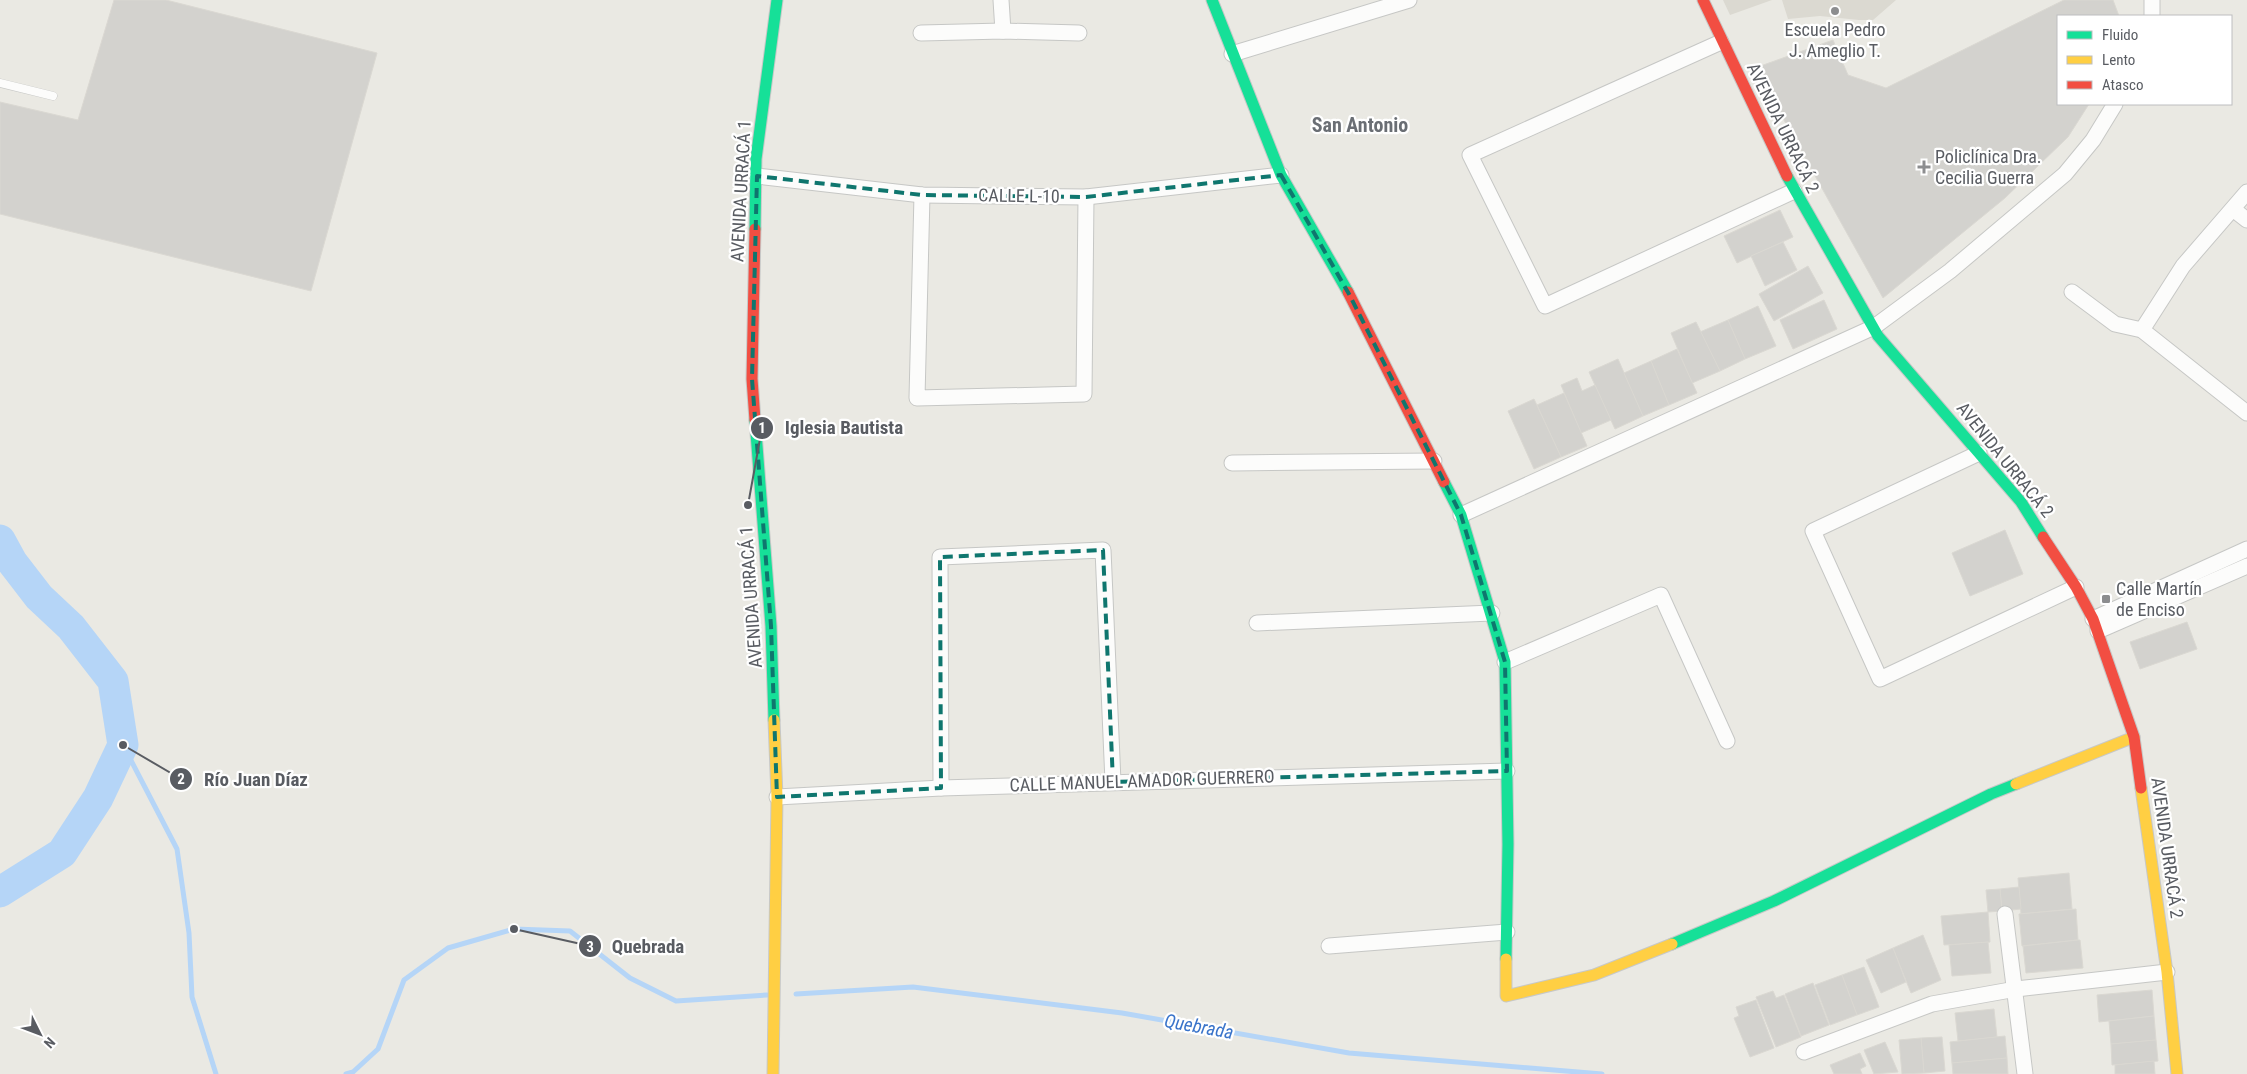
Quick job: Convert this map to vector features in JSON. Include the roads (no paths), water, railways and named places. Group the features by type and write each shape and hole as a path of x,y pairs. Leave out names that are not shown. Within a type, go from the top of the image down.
{"street":[{"name":"AVENIDA URRACÁ 1","path":"772,1074 777,797 771,626 752,379 756,159 777,0"},
{"path":"1001,0 1003,31"},
{"path":"1212,0 1281,175 1349,294 1461,515 1492,613 1505,662 1507,771 1506,996 1594,974 1663,948 1774,901 1991,794 2134,737"},
{"path":"1232,54 1409,0"},
{"name":"AVENIDA URRACÁ 2","path":"1703,0 1794,191 1878,336 2021,502 2076,587 2096,625 2134,737 2167,972 2177,1074"},
{"path":"2152,0 2152,15"},
{"path":"921,33 1079,32"},
{"path":"1722,42 1470,155 1546,306 1794,191"},
{"path":"1461,515 1874,327 1950,271 2065,174 2093,140 2114,105"},
{"name":"CALLE L-10","path":"757,176 922,194 1086,196 1281,175"},
{"path":"2142,330 2183,266 2247,192"},
{"path":"922,194 917,398 1084,394 1086,196"},
{"path":"2233,208 2247,220"},
{"path":"2072,292 2115,324 2142,330 2247,413"},
{"path":"1979,453 1813,532 1880,679 2076,587"},
{"path":"1232,463 1434,461"},
{"path":"941,788 940,557 1103,550 1113,782"},
{"path":"2096,625 2247,550"},
{"path":"2096,625 2247,566"},
{"path":"1505,662 1661,595 1727,741"},
{"path":"1257,623 1492,613"},
{"name":"CALLE MANUEL AMADOR GUERRERO","path":"777,797 941,788 1507,771"},
{"path":"2005,914 2016,989 2025,1074"},
{"path":"1329,946 1507,932"},
{"path":"1804,1052 1932,1004 2016,989 2167,972"}],"lane":[{"path":"0,83 53,96"}],"waterway":[{"path":"0,540 12,562 39,597 71,627 113,681 123,745 98,798 62,853 0,892"},
{"name":"Quebrada","path":"123,745 177,849 189,933 192,997 216,1074"},
{"name":"Quebrada","path":"346,1074 353,1072 378,1049 404,980 448,948 514,929 570,931 630,978 676,1001 767,995"},
{"name":"Quebrada","path":"796,994 913,987 1122,1013 1349,1053 1602,1074"}],"place":[{"name":"Escuela Pedro J. Ameglio T.","path":"1835,11"},
{"name":"Policlínica Dra. Cecilia Guerra","path":"1924,167"},
{"name":"Iglesia Bautista","path":"748,505"},
{"name":"Calle Martín de Enciso","path":"2106,599"},
{"name":"Río Juan Díaz","path":"123,745"},
{"name":"Quebrada","path":"514,929"}],"district":[{"name":"San Antonio","path":"1360,125"}]}
